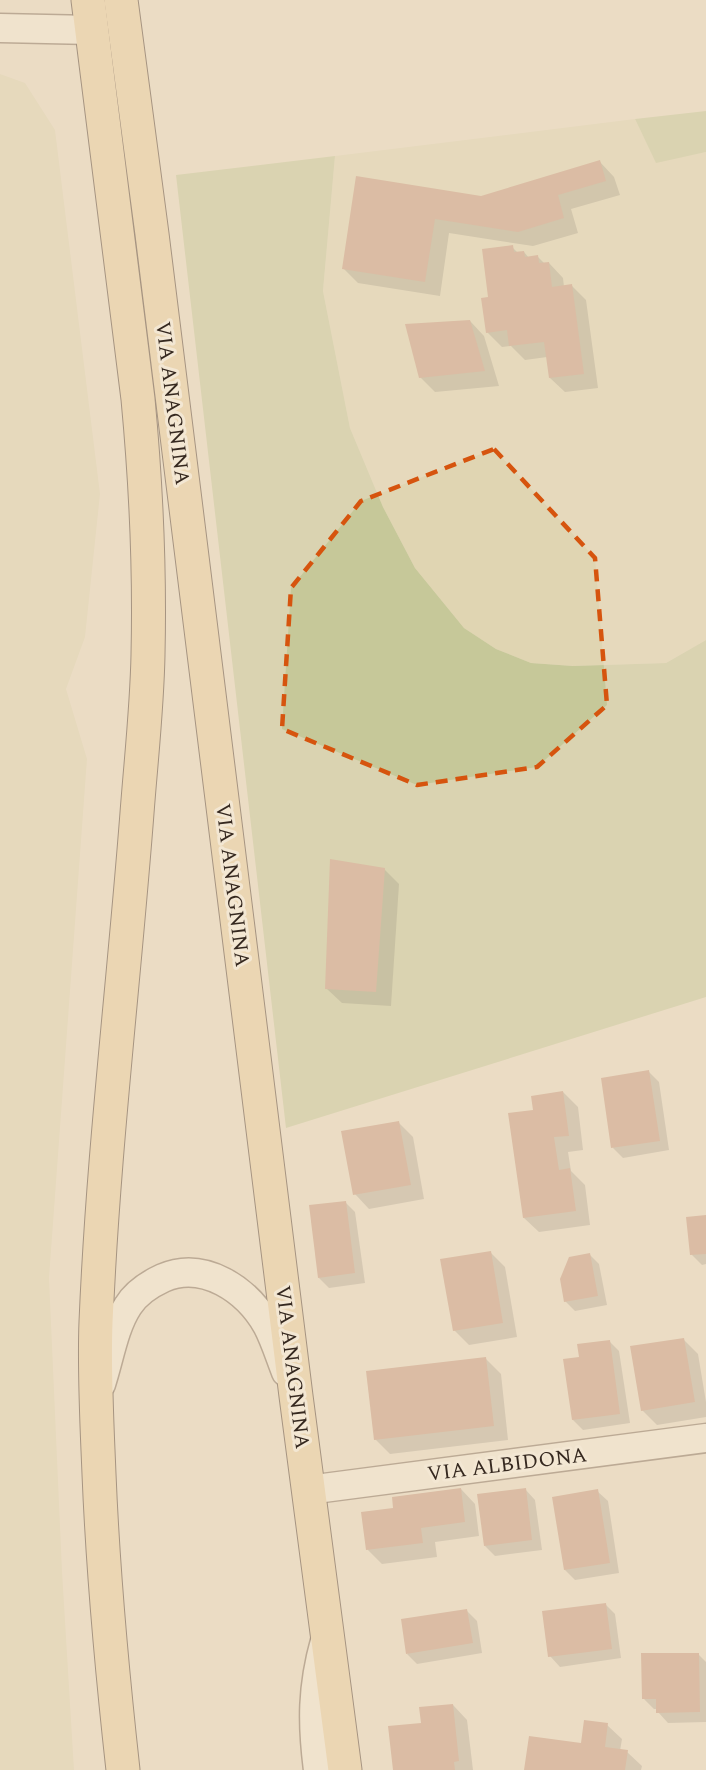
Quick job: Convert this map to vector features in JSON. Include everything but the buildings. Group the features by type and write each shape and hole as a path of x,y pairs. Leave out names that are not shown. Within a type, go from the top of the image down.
{"main road":[{"name":"VIA ANAGNINA","path":"121,0 154,246 296,1396 345,1770"},
{"name":"VIA ANAGNINA","path":"90,15 142,444 146,514 147,688 103,1209 96,1326 96,1403 107,1621 123,1770"}],"street":[{"path":"0,28 90,15"},
{"path":"96,1403 120,1320 128,1304 148,1286 182,1272 206,1275 220,1280 230,1285 250,1303 266,1324 296,1396"},
{"name":"VIA ALBIDONA","path":"308,1490 706,1438"},
{"path":"318,1770 314,1734 315,1702 318,1668 327,1636"}],"highlighted area":[{"path":"494,449 595,558 607,705 537,767 417,785 282,729 291,588 361,501"}],"shaded area":[{"path":"0,74 25,83 55,130 100,494 85,637 66,689 87,759 49,1278 62,1571 74,1770 0,1770"},
{"path":"635,119 656,162 706,152 706,640 666,663 573,666 531,663 496,649 464,628 415,568 383,507 350,428 323,291 335,156"}],"green space":[{"path":"706,111 706,152 656,163 635,119"},
{"path":"335,156 323,291 350,428 383,507 415,568 464,628 496,649 531,663 573,666 666,663 706,640 706,997 286,1128 176,175"}]}
